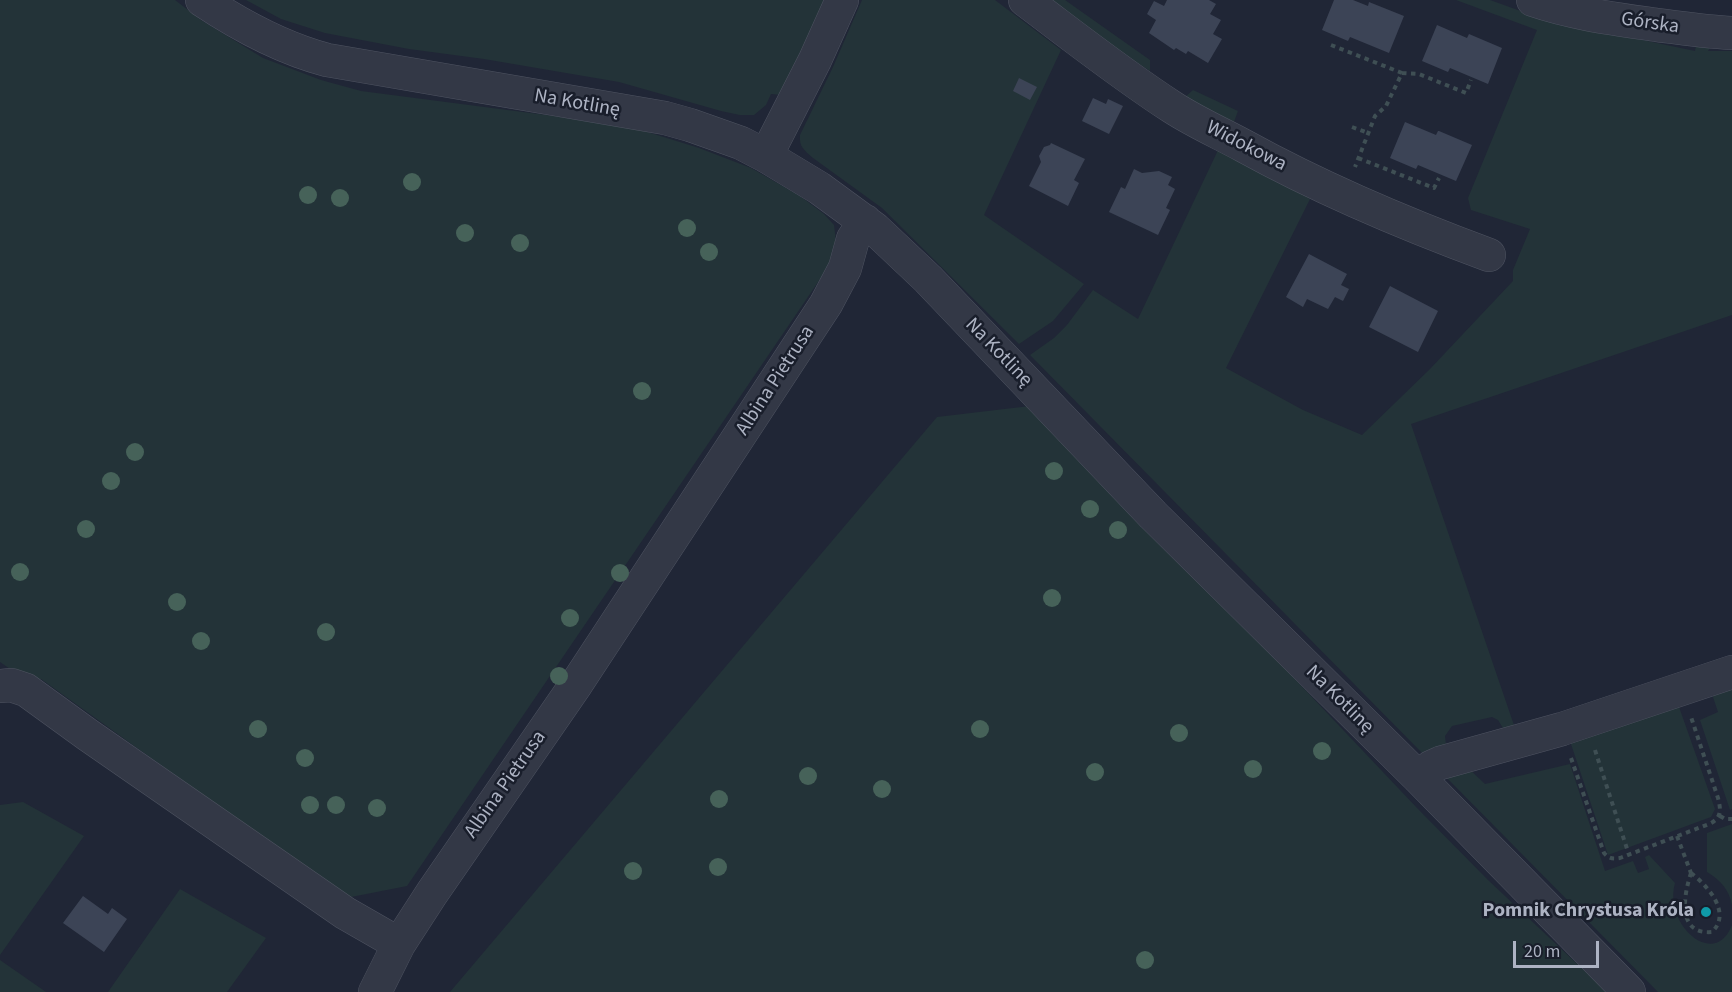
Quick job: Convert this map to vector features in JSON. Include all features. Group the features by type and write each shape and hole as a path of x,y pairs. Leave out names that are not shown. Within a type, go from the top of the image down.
{"street":[{"name":"Na Kotlinę","path":"202,0 248,29 303,53 339,62 665,118 690,125 741,143 819,188 865,221 928,279 1153,514 1419,778 1629,992"},
{"path":"766,156 815,60 842,0"},
{"name":"Widokowa","path":"1025,0 1142,87 1189,117 1348,198 1488,255"},
{"name":"Górska","path":"1533,0 1560,9 1599,17 1699,31 1732,33"},
{"name":"Albina Pietrusa","path":"375,992 399,944 436,887 577,683 814,324 841,277 853,239 865,221"},
{"path":"1419,778 1431,767 1440,763 1573,725 1732,672"},
{"path":"0,686 26,690 345,913 399,944"}],"path":[{"path":"1331,45 1402,73 1419,74 1466,93 1471,80"},
{"path":"1402,73 1386,106 1375,116 1358,160 1434,188 1438,177"},
{"path":"1352,127 1368,134"},
{"path":"1573,725 1604,853 1613,859 1620,858 1709,824 1720,816 1718,798 1682,689"},
{"path":"1573,725 1629,855"},
{"path":"1720,816 1732,819"},
{"path":"1677,836 1691,873 1720,895"},
{"path":"1691,873 1684,897 1688,920 1696,928 1708,932 1722,925 1726,916"}],"shaded area":[{"path":"0,0 175,0 201,20 263,58 321,80 361,91 569,118 641,130 699,148 751,168 800,196 824,214 834,225 836,242 829,266 407,886 346,898 41,679 35,686 0,662"},
{"path":"246,0 824,0 800,60 782,95 771,94 766,105 754,115 740,115 619,82 409,49 325,33 281,19"},
{"path":"862,0 995,0 1061,50 984,215 1084,284 1053,321 1019,344 882,208 813,158 801,145 800,135"},
{"path":"1048,0 1065,0 1150,60 1150,71 1112,47"},
{"path":"1456,0 1490,0 1529,14 1585,28 1695,51 1697,39 1715,41 1708,51 1732,51 1732,315 1411,424 1516,731 1506,733 1498,720 1492,717 1452,726 1445,736 1446,745 1427,758 1030,355 1054,338 1067,325 1093,290 1138,319 1220,146 1311,192 1307,197 1310,199 1226,368 1303,410 1362,435 1430,369 1513,281 1513,270 1530,229 1471,210 1468,198 1537,30"},
{"path":"1193,90 1238,111 1234,122 1184,98"},
{"path":"1030,406 1168,545 1417,808 1488,880 1607,992 450,992 937,417"},
{"path":"1732,681 1732,809 1730,810 1700,720 1718,712 1710,688"},
{"path":"1678,704 1715,809 1711,817 1608,855 1568,735"},
{"path":"1570,764 1605,871 1633,861 1638,873 1649,869 1645,857 1649,855 1675,883 1673,899 1676,914 1683,927 1693,937 1703,943 1714,943 1724,938 1732,925 1732,992 1658,992 1442,773 1466,766 1485,784"},
{"path":"23,802 84,836 0,955 0,805"},
{"path":"1732,824 1732,905 1729,894 1723,886 1707,872 1707,833"},
{"path":"180,889 266,938 227,992 108,992"},
{"path":"0,960 46,992 0,992"}],"building":[{"path":"1167,0 1209,0 1216,4 1210,14 1221,20 1213,34 1222,39 1208,63 1188,51 1186,54 1176,48 1174,50 1149,33 1156,20 1147,14 1154,1 1164,6"},
{"path":"1334,0 1353,0 1368,6 1369,2 1404,16 1389,53 1350,37 1348,41 1322,30"},
{"path":"1437,25 1467,38 1469,34 1502,48 1488,84 1450,68 1448,72 1422,61"},
{"path":"1019,78 1037,87 1030,100 1013,91"},
{"path":"1093,98 1106,104 1108,99 1123,106 1109,134 1082,121"},
{"path":"1405,122 1436,135 1439,131 1472,145 1456,181 1418,165 1416,169 1390,158"},
{"path":"1051,143 1085,159 1074,180 1079,183 1068,206 1029,186 1041,162 1039,156 1044,147"},
{"path":"1134,169 1142,173 1159,171 1172,177 1168,185 1175,189 1166,208 1170,210 1158,235 1109,212 1121,187 1125,189"},
{"path":"1309,254 1347,274 1341,285 1349,289 1343,301 1335,297 1328,309 1307,299 1303,307 1286,297"},
{"path":"1390,286 1438,311 1418,352 1369,327"},
{"path":"83,896 108,914 112,908 127,919 104,952 63,923"}],"place":[{"name":"Pomnik Chrystusa Króla","path":"1706,912"}]}
